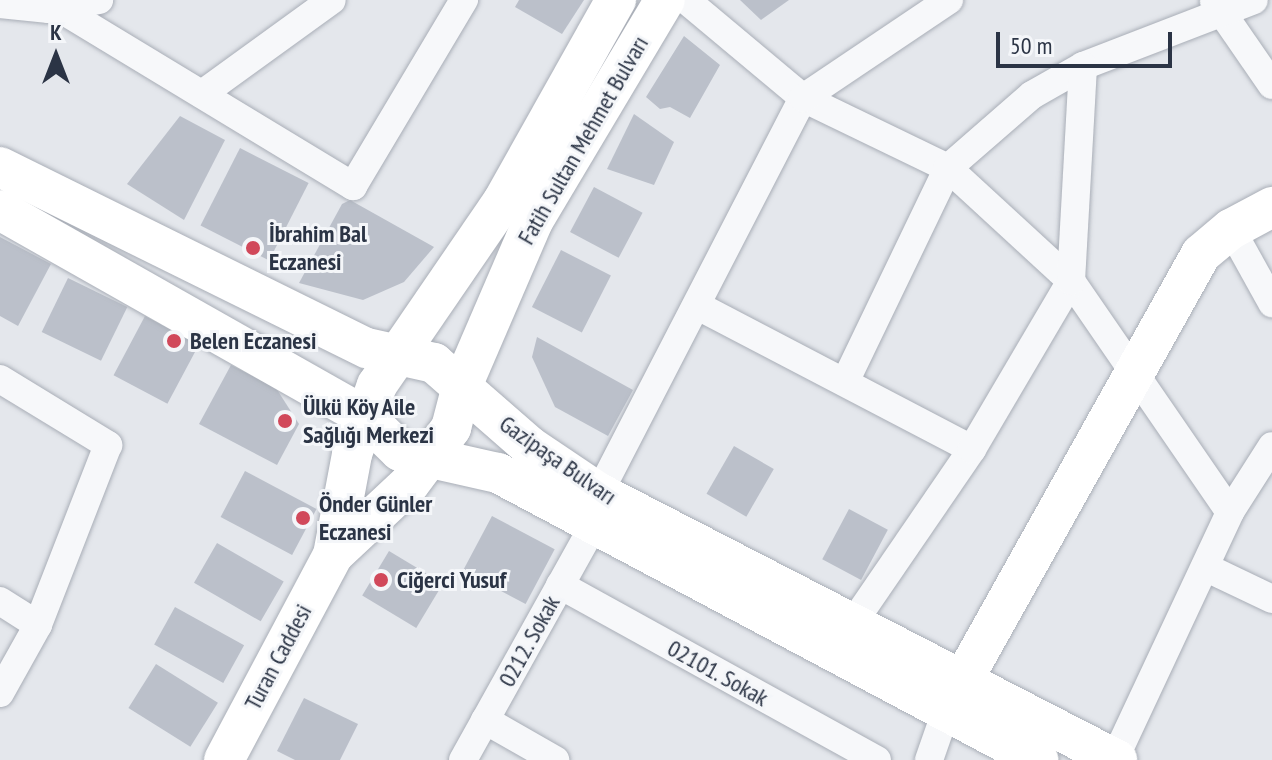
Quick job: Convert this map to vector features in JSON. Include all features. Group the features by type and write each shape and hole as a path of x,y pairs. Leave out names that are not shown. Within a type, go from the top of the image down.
{"main road":[{"name":"Fatih Sultan Mehmet Bulvarı","path":"333,555 364,416 377,385 503,201 616,0"},
{"name":"Fatih Sultan Mehmet Bulvarı","path":"333,555 410,483 451,428 462,386 533,221 665,0"},
{"name":"Gazipaşa Bulvarı","path":"0,167 367,348 434,363 597,508 952,696 1116,759"},
{"path":"952,696 1201,254 1231,229 1272,207"},
{"name":"Gazipaşa Bulvarı","path":"0,210 364,416 400,451 498,473 597,508 853,623 1038,760"},
{"name":"Turan Caddesi","path":"224,760 333,555"}],"street":[{"path":"0,4 59,8 99,0"},
{"path":"202,94 332,0"},
{"path":"59,8 353,186 464,0"},
{"path":"686,0 803,98 948,168 1071,281 1230,512"},
{"path":"803,98 949,0"},
{"path":"845,382 948,168 1032,95 1083,66 1217,7 1254,0"},
{"path":"1217,7 1272,85"},
{"path":"853,623 972,449 1071,281 1083,66"},
{"name":"0212. Sokak","path":"463,760 560,585 803,98"},
{"path":"1231,229 1272,303"},
{"path":"698,306 972,449"},
{"path":"0,379 108,445 38,625 0,693"},
{"path":"1116,759 1230,512 1272,446"},
{"path":"1205,567 1272,599"},
{"name":"02101. Sokak","path":"560,585 877,760"},
{"path":"0,601 38,625"},
{"path":"929,760 952,696"},
{"path":"485,720 555,760"}],"building":[{"path":"519,0 584,0 562,34 515,7"},
{"path":"740,0 789,0 761,20"},
{"path":"684,36 720,65 690,118 670,107 660,109 646,97"},
{"path":"634,114 674,142 654,185 607,169"},
{"path":"180,116 225,140 184,220 127,184"},
{"path":"240,148 309,183 269,260 201,226"},
{"path":"594,187 643,213 619,258 570,232"},
{"path":"350,200 434,247 404,282 363,300 299,283 342,204"},
{"path":"0,237 51,264 18,326 0,316"},
{"path":"561,250 611,275 582,332 532,307"},
{"path":"68,278 127,307 101,361 42,332"},
{"path":"145,316 199,345 167,404 114,375"},
{"path":"537,337 633,390 608,436 555,407 532,357"},
{"path":"231,365 276,388 299,424 277,465 199,424"},
{"path":"734,446 774,469 746,517 706,494"},
{"path":"245,471 317,509 292,555 221,517"},
{"path":"849,509 888,530 861,580 822,559"},
{"path":"492,516 555,549 526,604 463,571"},
{"path":"217,543 284,582 261,621 194,583"},
{"path":"389,551 443,583 416,628 362,596"},
{"path":"175,607 244,645 223,683 154,645"},
{"path":"156,664 218,703 190,747 128,708"},
{"path":"304,698 358,724 340,760 295,760 277,751"}],"place":[{"name":"İbrahim Bal Eczanesi","path":"253,248"},
{"name":"Belen Eczanesi","path":"174,341"},
{"name":"Ülkü Köy Aile Sağlığı Merkezi","path":"285,421"},
{"name":"Önder Günler Eczanesi","path":"303,518"},
{"name":"Ciğerci Yusuf","path":"381,580"}]}
